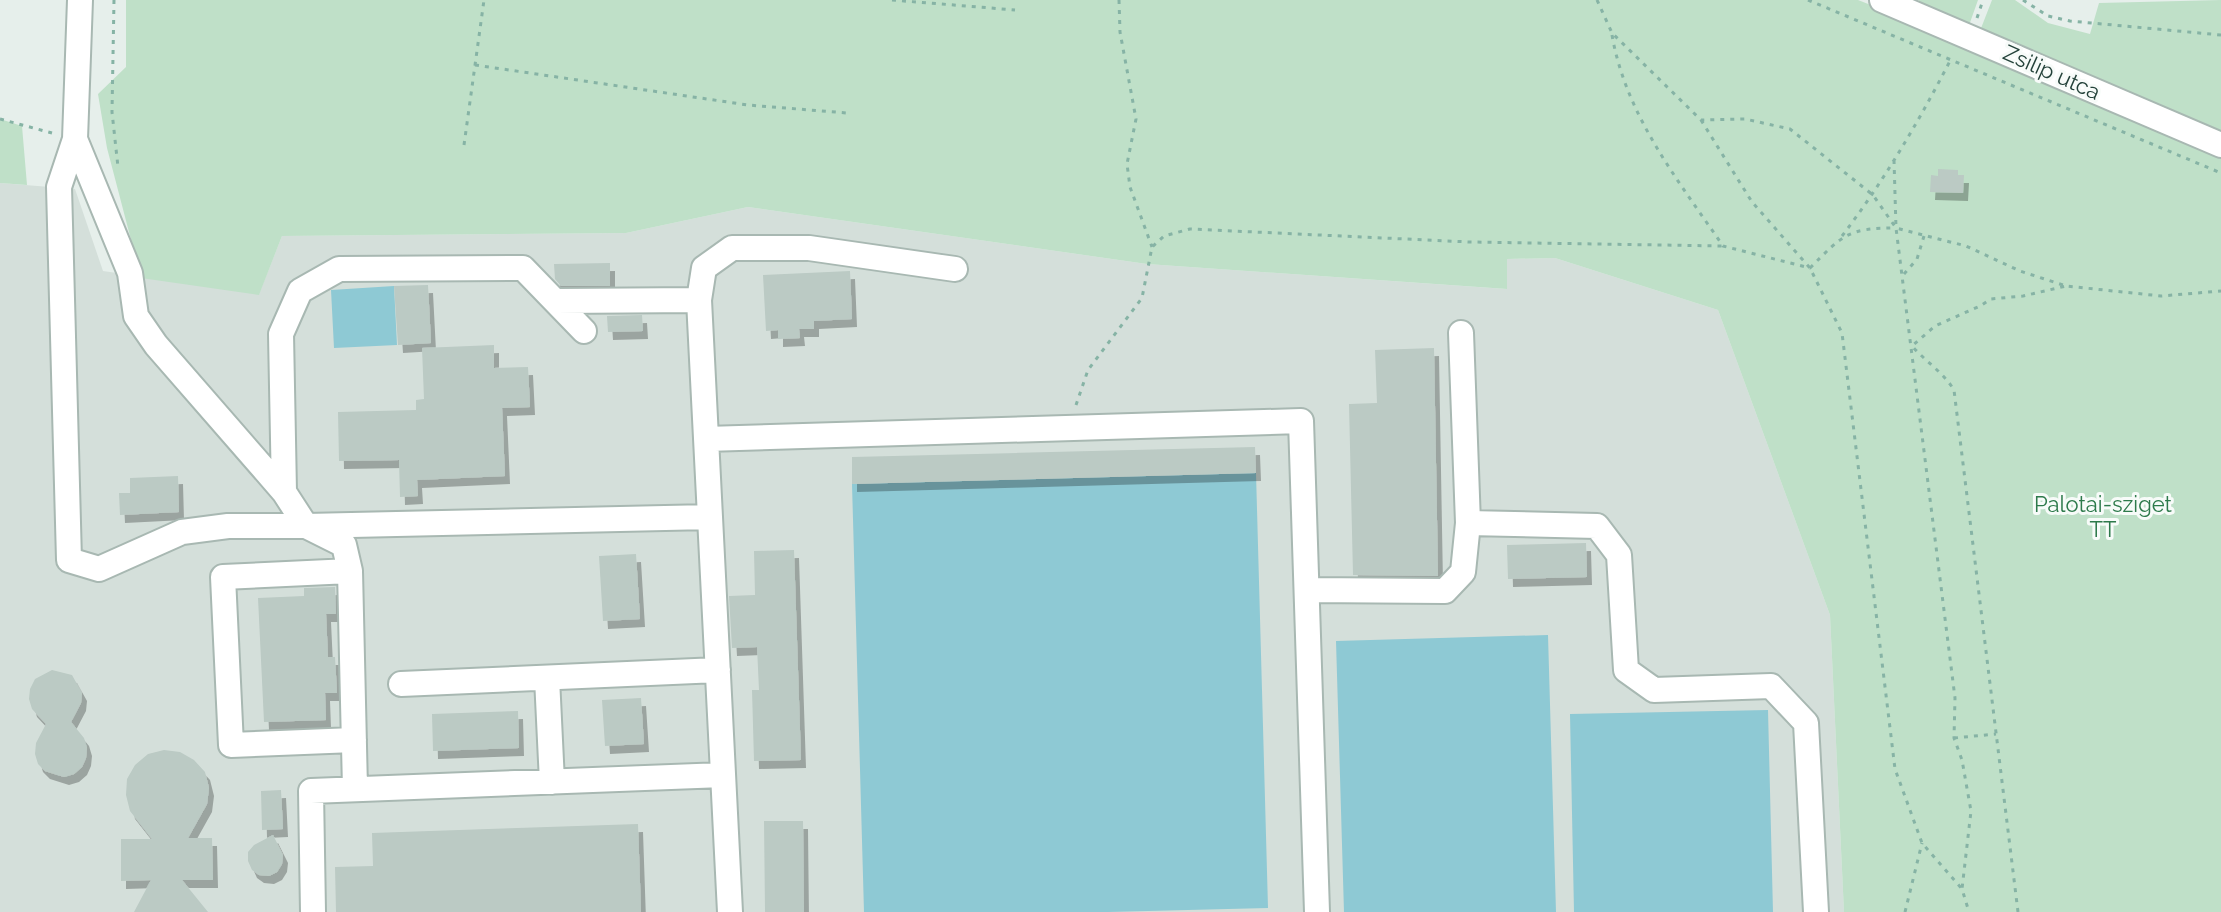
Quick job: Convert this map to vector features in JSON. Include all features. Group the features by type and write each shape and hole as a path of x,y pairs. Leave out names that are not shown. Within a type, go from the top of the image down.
{"street":[{"path":"80,0 75,139 59,187 69,560 99,569 182,532 228,526 710,517"},
{"name":"Zsilip utca","path":"1882,0 2221,145"},
{"path":"75,139 130,273 136,316 156,345 284,492 306,526 344,545 350,571 355,789"},
{"path":"730,912 699,300 704,268 732,248 809,248 955,269"},
{"path":"284,492 281,334 300,291 339,269 523,268 584,331"},
{"path":"556,301 699,300"},
{"path":"1307,590 1445,591 1463,572 1468,523 1461,333"},
{"path":"706,439 1301,421 1317,912"},
{"path":"1468,523 1597,526 1619,555 1626,670 1654,690 1771,686 1806,723 1816,912"},
{"path":"350,571 223,577 231,745 354,740"},
{"path":"401,684 718,670"},
{"path":"547,678 552,782"},
{"path":"313,912 311,791 723,775"}],"path":[{"path":"114,0 112,112 118,167"},
{"path":"464,145 484,0"},
{"path":"892,0 1015,10"},
{"path":"1069,428 1088,370 1142,298 1152,247 1130,187 1127,164 1136,119 1120,32 1119,0"},
{"path":"1597,0 1612,33 1618,66 1655,147 1723,246"},
{"path":"1808,0 2221,173"},
{"path":"2023,0 2048,16 2070,21 2221,35"},
{"path":"1612,33 1701,120 1752,202 1810,268 1842,333 1895,769 1922,843 1962,889"},
{"path":"1810,268 1842,236 1873,195 1951,59"},
{"path":"475,65 748,105 847,113"},
{"path":"0,119 75,139"},
{"path":"1701,120 1745,119 1790,129 1873,195 1896,228"},
{"path":"1894,160 1896,228 1955,698 1954,738 1962,760 1971,811 1962,889 1969,912"},
{"path":"1842,236 1865,228 1896,228 1944,238 2020,271 2066,286 2161,296 2221,291"},
{"path":"1152,247 1164,236 1190,229 1470,242 1723,246 1810,268"},
{"path":"1903,275 1917,259 1924,236"},
{"path":"1912,346 1935,326 1991,299 2023,296 2066,286"},
{"path":"1912,346 1945,375 1954,390 2018,912"},
{"path":"1954,738 1996,734"},
{"path":"1905,912 1922,843"}],"shaded area":[{"path":"0,183 75,189 103,271 259,294 282,236 626,233 748,207 1147,264 1506,289 1507,259 1555,258 1718,310 1830,615 1844,912 0,912"}],"green space":[{"name":"Palotai-sziget TT","path":"126,0 1858,0 1909,20 1919,0 1978,0 1967,31 1978,36 1992,0 2015,0 2048,23 2090,34 2099,3 2221,0 2221,912 1844,912 1830,615 1718,310 1555,258 1507,259 1507,289 1147,264 748,207 626,233 282,236 259,295 141,278 107,148 98,94 126,67"},
{"path":"0,119 22,126 27,185 0,183"}],"water":[{"path":"394,286 397,345 334,348 331,290"},
{"path":"1256,473 1268,908 1108,912 864,912 852,484"},
{"path":"1548,635 1556,912 1344,912 1336,641"},
{"path":"1768,710 1773,912 1574,912 1570,714"}],"building":[{"path":"1938,169 1958,170 1958,175 1964,175 1963,193 1930,192 1931,175 1938,176"},
{"path":"610,263 610,286 561,286 555,279 554,264"},
{"path":"850,271 852,319 814,321 814,329 799,329 800,338 778,339 778,330 766,331 763,275"},
{"path":"428,285 431,343 398,345 394,286"},
{"path":"642,315 643,331 608,332 607,316"},
{"path":"494,345 494,368 528,367 530,407 502,408 505,476 417,480 418,496 400,497 399,460 339,461 338,412 416,410 416,400 424,399 422,348"},
{"path":"1434,348 1438,576 1353,575 1349,404 1377,403 1375,350"},
{"path":"1255,447 1256,473 852,484 852,457"},
{"path":"178,476 179,512 120,515 119,493 130,493 130,478"},
{"path":"1586,543 1587,577 1508,579 1507,545"},
{"path":"794,550 801,760 754,761 752,690 759,690 757,647 732,648 729,596 755,595 754,551"},
{"path":"636,554 640,619 603,621 599,556"},
{"path":"335,587 336,614 326,614 328,657 335,657 337,693 325,693 326,720 264,722 258,598 304,596 304,588"},
{"path":"52,670 72,675 82,693 81,703 71,722 84,738 86,758 74,774 64,777 45,771 38,764 35,754 36,743 46,724 32,709 30,689 35,679"},
{"path":"641,698 644,744 605,746 602,700"},
{"path":"518,711 519,748 433,751 432,714"},
{"path":"164,750 180,752 194,760 205,772 209,788 207,804 188,838 212,838 213,880 182,880 208,912 134,912 151,880 121,881 121,839 152,839 130,811 126,795 127,779 135,765 148,754"},
{"path":"281,790 283,829 262,830 261,791"},
{"path":"764,821 803,821 804,912 765,912"},
{"path":"638,824 641,912 336,912 335,867 373,866 372,833"},
{"path":"273,835 283,855 282,864 277,872 269,876 259,875 252,870 248,852 254,845"}]}
